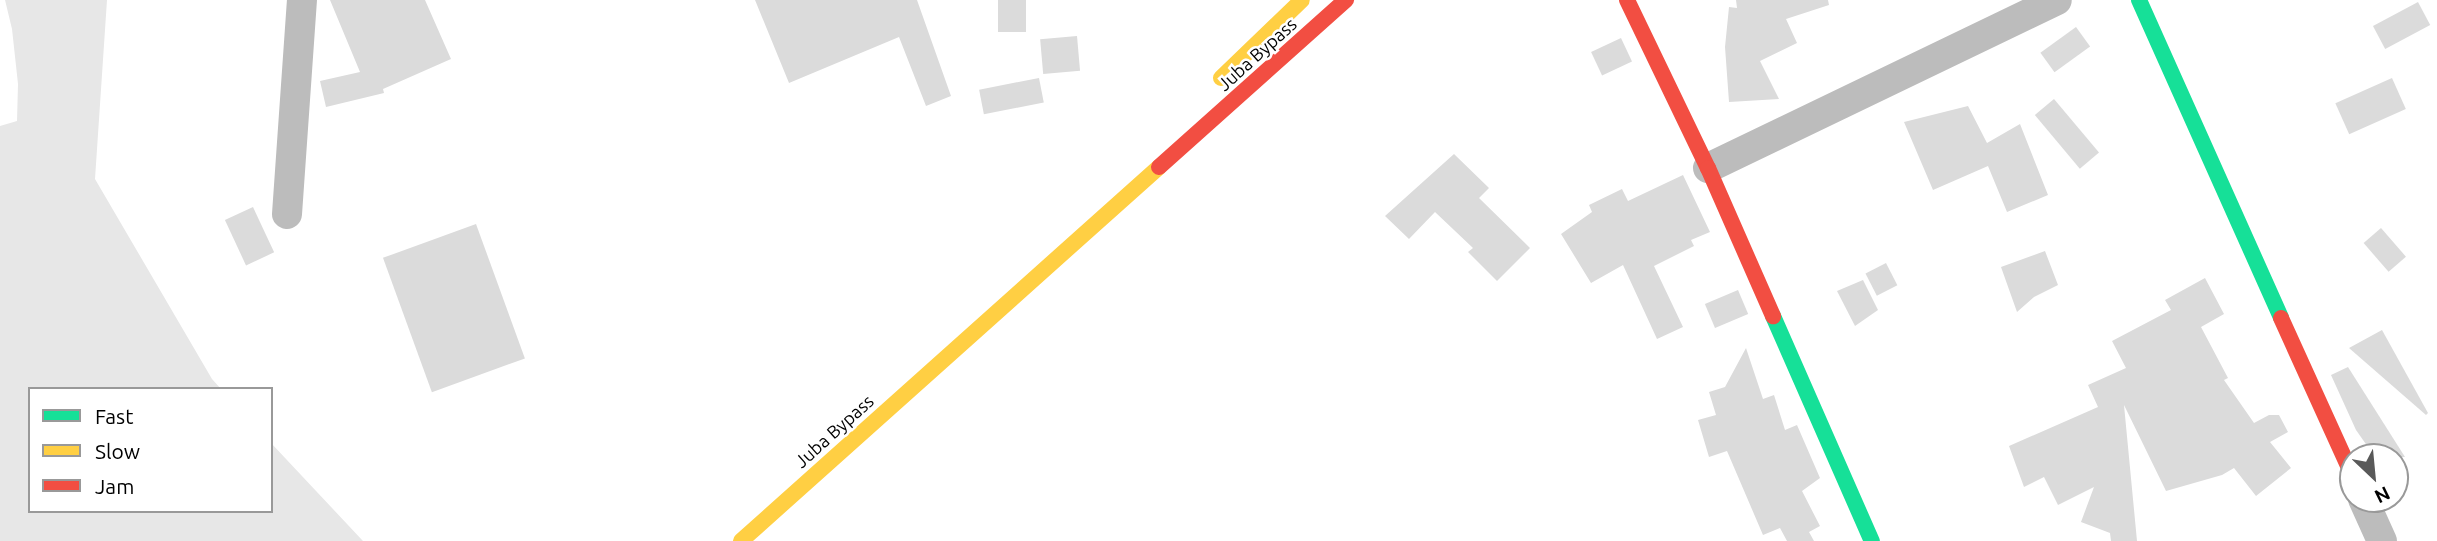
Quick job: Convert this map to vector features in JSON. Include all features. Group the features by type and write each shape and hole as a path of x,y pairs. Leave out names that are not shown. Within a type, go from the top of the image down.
{"main road":[{"name":"Juba Bypass","path":"1212,87 1302,0"},
{"name":"Juba Bypass","path":"803,484 1346,0"},
{"path":"1627,0 1708,168 1872,541"},
{"path":"2139,0 2339,446"},
{"name":"Juba Bypass","path":"803,484 1082,213"},
{"path":"741,541 803,484"}],"street":[{"path":"287,214 302,0"},
{"path":"1708,168 2057,0"},
{"path":"2369,513 2382,541"}],"shaded area":[{"path":"5,0 107,0 95,179 219,387 28,387 28,513 273,513 273,445 363,541 0,541 0,126 17,121 18,84 12,29"}],"building":[{"path":"330,0 425,0 451,59 383,89 384,93 326,107 320,81 360,72"},
{"path":"755,0 917,0 951,96 926,106 899,37 789,83"},
{"path":"998,0 1026,0 1026,32 998,32"},
{"path":"1736,0 1828,0 1829,5 1786,19 1797,43 1760,61 1779,99 1729,102 1725,47 1729,7 1737,8"},
{"path":"2418,2 2430,25 2385,49 2373,26"},
{"path":"2076,27 2090,46 2055,72 2040,53"},
{"path":"1077,36 1080,71 1043,74 1040,39"},
{"path":"1621,38 1632,62 1602,76 1591,52"},
{"path":"1039,78 1044,103 984,114 979,90"},
{"path":"2392,78 2406,109 2349,134 2335,103"},
{"path":"2054,99 2099,153 2080,169 2035,115"},
{"path":"1968,106 1987,143 2020,124 2048,195 2007,212 1988,166 1933,190 1904,122"},
{"path":"1454,154 1489,188 1479,198 1530,248 1497,281 1468,252 1473,248 1435,212 1409,239 1385,216"},
{"path":"1683,175 1710,232 1691,240 1694,246 1654,266 1683,327 1657,339 1623,265 1591,283 1561,234 1592,212 1589,205 1622,189 1628,201"},
{"path":"253,207 274,252 246,265 225,220"},
{"path":"476,224 525,358 432,392 383,258"},
{"path":"2381,228 2406,257 2389,272 2364,243"},
{"path":"2045,251 2058,285 2034,297 2017,312 2001,267"},
{"path":"1886,263 1897,285 1877,296 1866,273"},
{"path":"2205,278 2224,314 2201,327 2228,378 2224,380 2254,423 2269,415 2279,415 2288,432 2270,442 2291,468 2256,496 2234,468 2222,475 2166,491 2124,405 2137,541 2111,541 2110,533 2081,522 2094,487 2058,505 2044,477 2024,487 2009,446 2098,407 2088,385 2126,368 2112,341 2171,310 2165,300"},
{"path":"1863,280 1878,310 1855,326 1837,291"},
{"path":"1738,290 1748,314 1715,328 1705,304"},
{"path":"2382,330 2428,413 2426,415 2349,348"},
{"path":"1746,348 1763,399 1774,395 1785,430 1797,425 1820,478 1802,491 1820,526 1809,532 1814,541 1787,541 1780,528 1763,535 1727,451 1709,457 1698,420 1716,415 1709,392 1725,387"},
{"path":"2348,367 2396,443 2365,443 2356,430 2331,375"}],"traffic: fast":[{"path":"2139,0 2281,318"},
{"path":"1773,316 1872,541"}],"traffic: slow":[{"path":"1221,78 1302,0"},
{"path":"741,541 1159,167"}],"traffic: jam":[{"path":"1159,167 1346,0"},
{"path":"1627,0 1708,168 1773,316"},
{"path":"2281,318 2339,446"}]}
